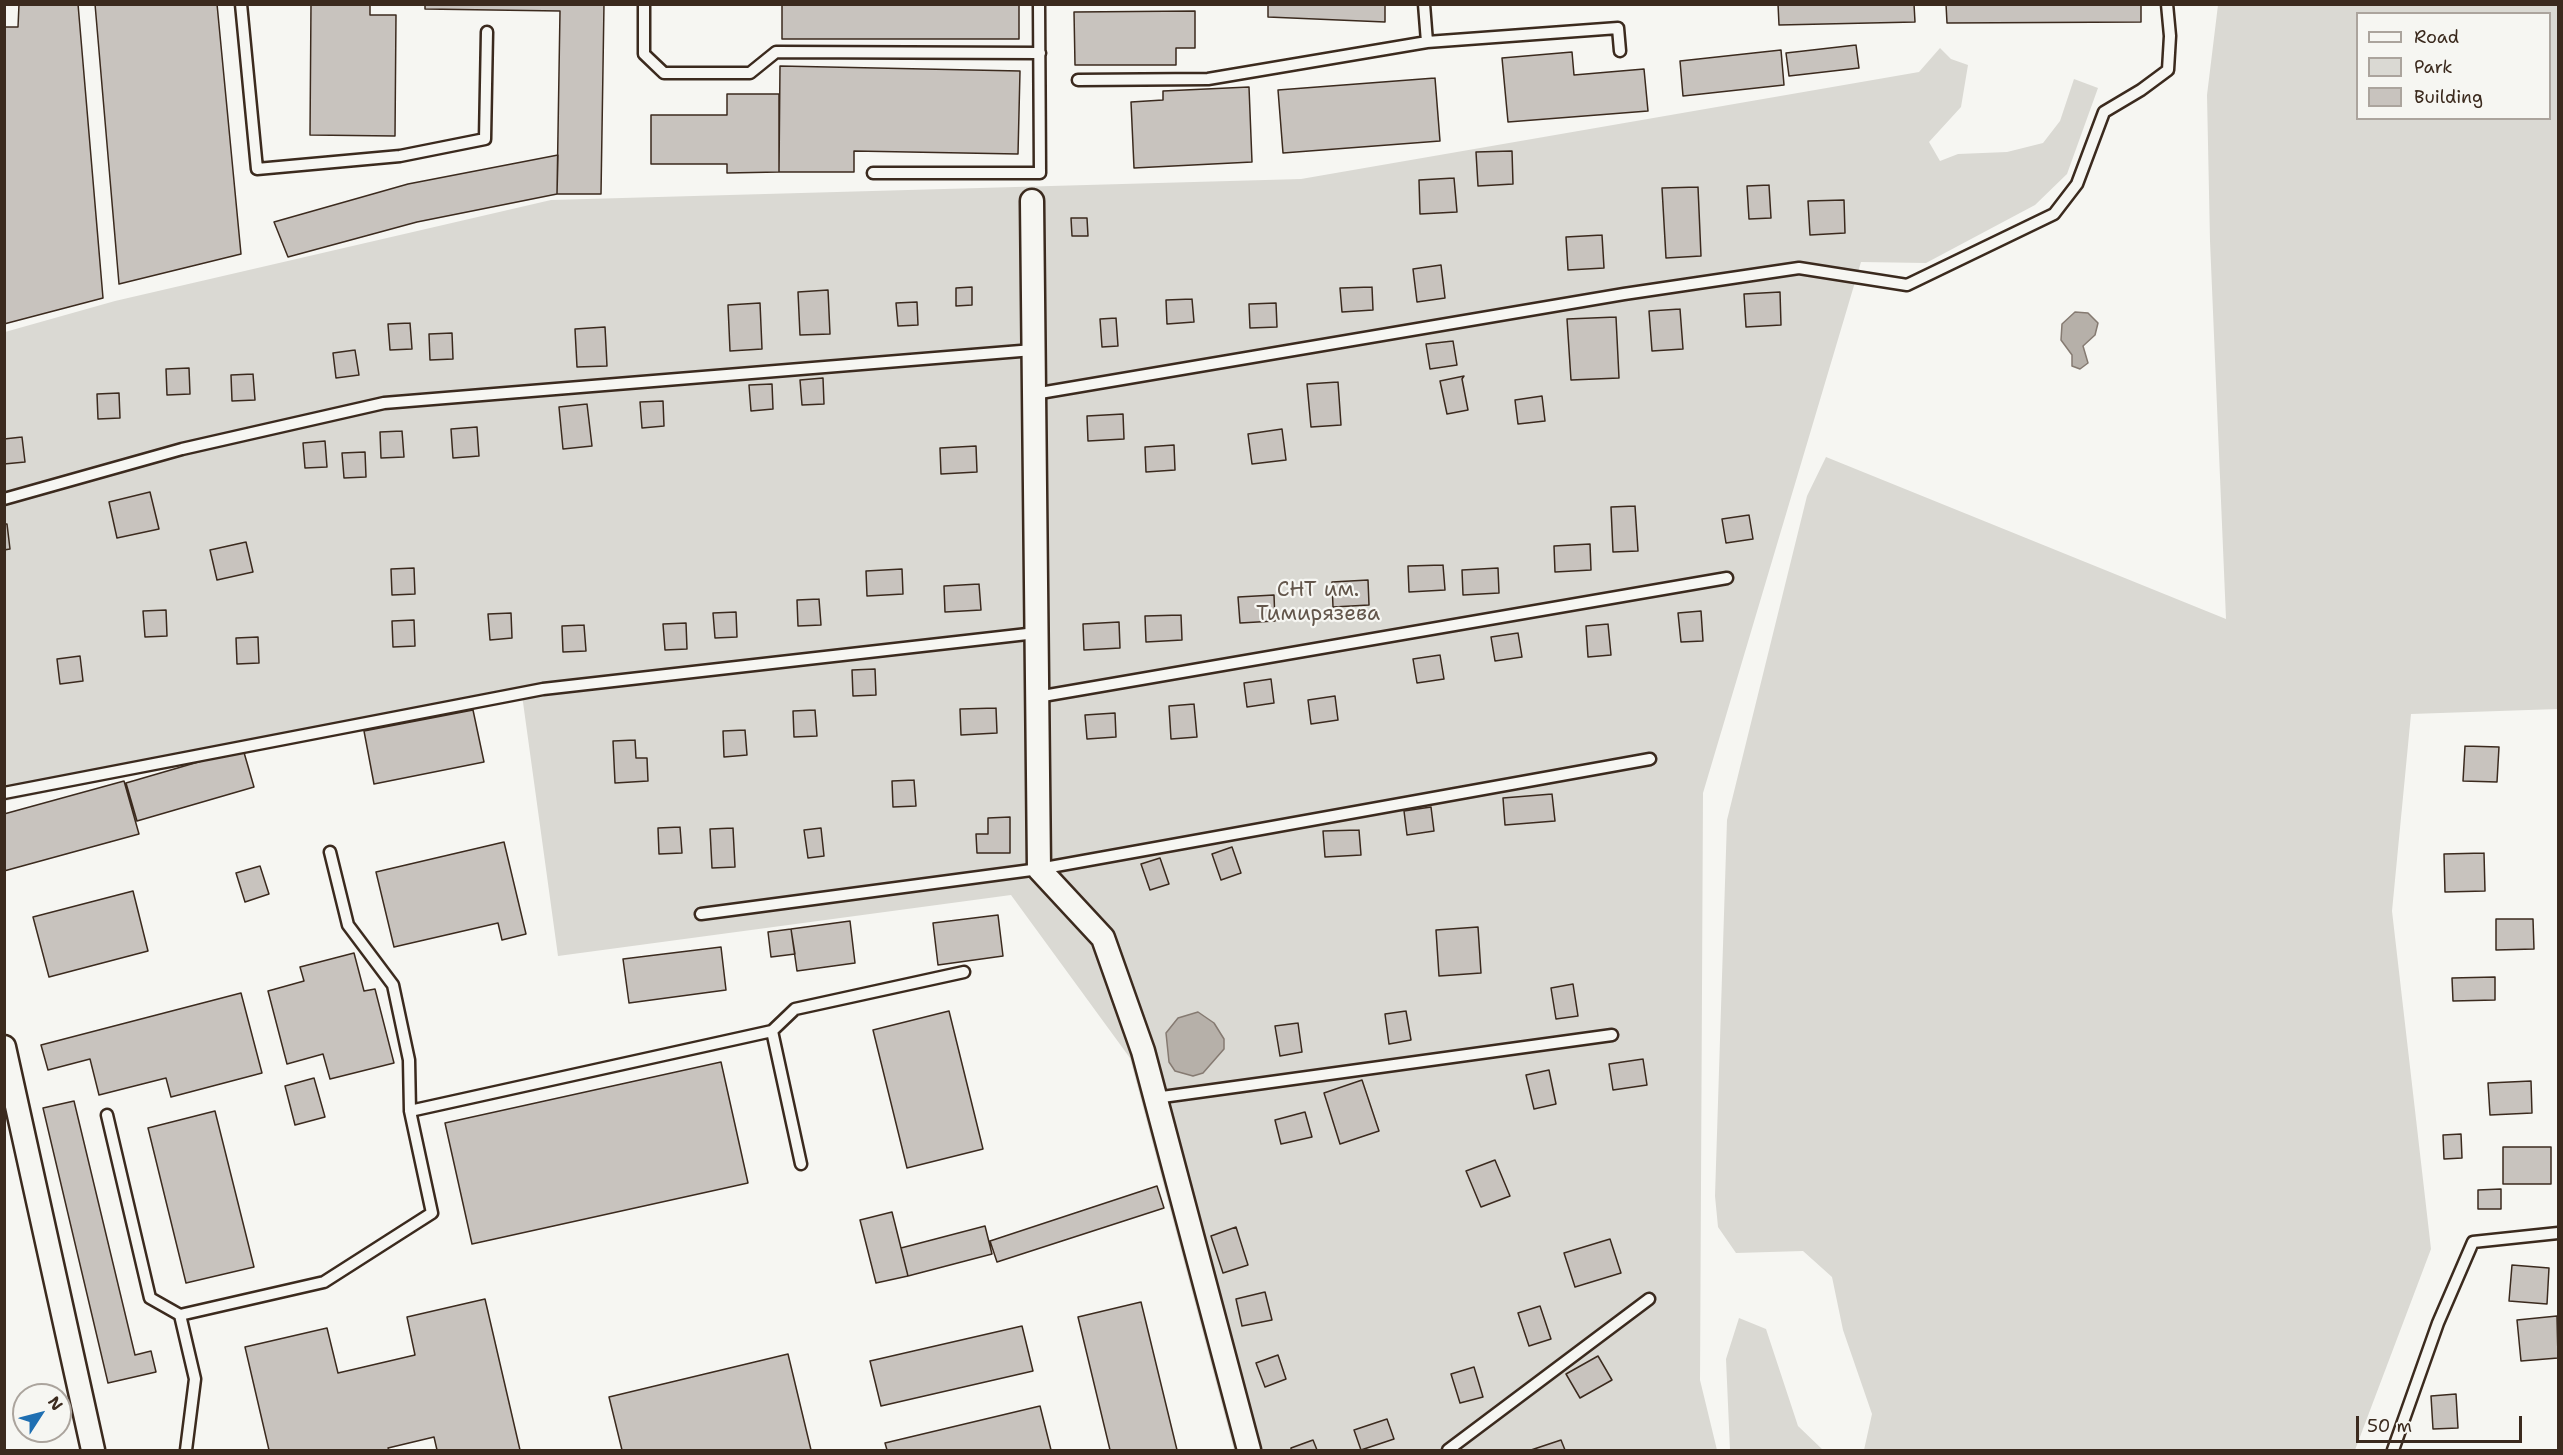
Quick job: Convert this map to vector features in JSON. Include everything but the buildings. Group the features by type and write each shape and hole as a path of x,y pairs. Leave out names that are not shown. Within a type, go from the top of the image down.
{"street":[{"path":"1032,201 1039,869 1103,938 1143,1051 1249,1450"},
{"path":"6,1059 93,1450"}],"lane":[{"path":"241,4 257,169 400,156 486,139 487,32"},
{"path":"644,4 644,54 664,73 750,73 776,52 1040,52"},
{"path":"873,173 1040,173 1040,4"},
{"path":"1424,4 1427,42"},
{"path":"1034,394 1624,294 1799,268 1907,285 2054,214 2077,184 2104,112 2141,90 2168,70 2170,36 2167,4"},
{"path":"1078,80 1208,79 1427,42 1618,28 1620,51"},
{"path":"4,498 182,449 384,403 1033,350"},
{"path":"1037,697 1727,578"},
{"path":"4,793 543,689 1036,633"},
{"path":"701,914 1039,869 1650,759"},
{"path":"107,1115 150,1298 180,1315 324,1282 432,1213 410,1111 409,1060 393,985 348,925 330,852"},
{"path":"410,1111 772,1031 795,1009 964,972"},
{"path":"772,1031 801,1164"},
{"path":"1155,1098 1612,1035"},
{"path":"2393,1450 2438,1323 2473,1242 2559,1233"},
{"path":"1448,1450 1649,1299"},
{"path":"180,1315 195,1379 186,1450"}],"green space":[{"path":"2218,5 2558,5 2558,709 2411,714 2392,911 2431,1249 2355,1450 1864,1450 1872,1414 1843,1330 1832,1277 1803,1251 1736,1253 1718,1227 1715,1196 1727,820 1807,496 1826,457 2226,619 2210,241 2207,95"},
{"name":"СНТ им. Тимирязева","path":"1940,48 1951,59 1968,65 1961,107 1929,142 1940,161 1958,154 2007,152 2043,143 2060,121 2074,79 2098,88 2067,174 2035,205 1926,263 1861,262 1703,793 1700,1380 1717,1450 1234,1450 1130,1058 1011,895 558,956 522,695 5,801 5,332 115,301 551,200 1301,179 1919,72"},
{"path":"1739,1318 1766,1329 1798,1426 1823,1450 1730,1450 1726,1359"}],"shaded area":[{"path":"2075,312 2088,313 2098,323 2095,335 2083,346 2088,363 2080,369 2072,366 2072,355 2061,340 2062,324"},
{"path":"1198,1012 1214,1023 1224,1039 1224,1049 1203,1073 1193,1076 1175,1071 1169,1062 1166,1033 1178,1018"}]}
